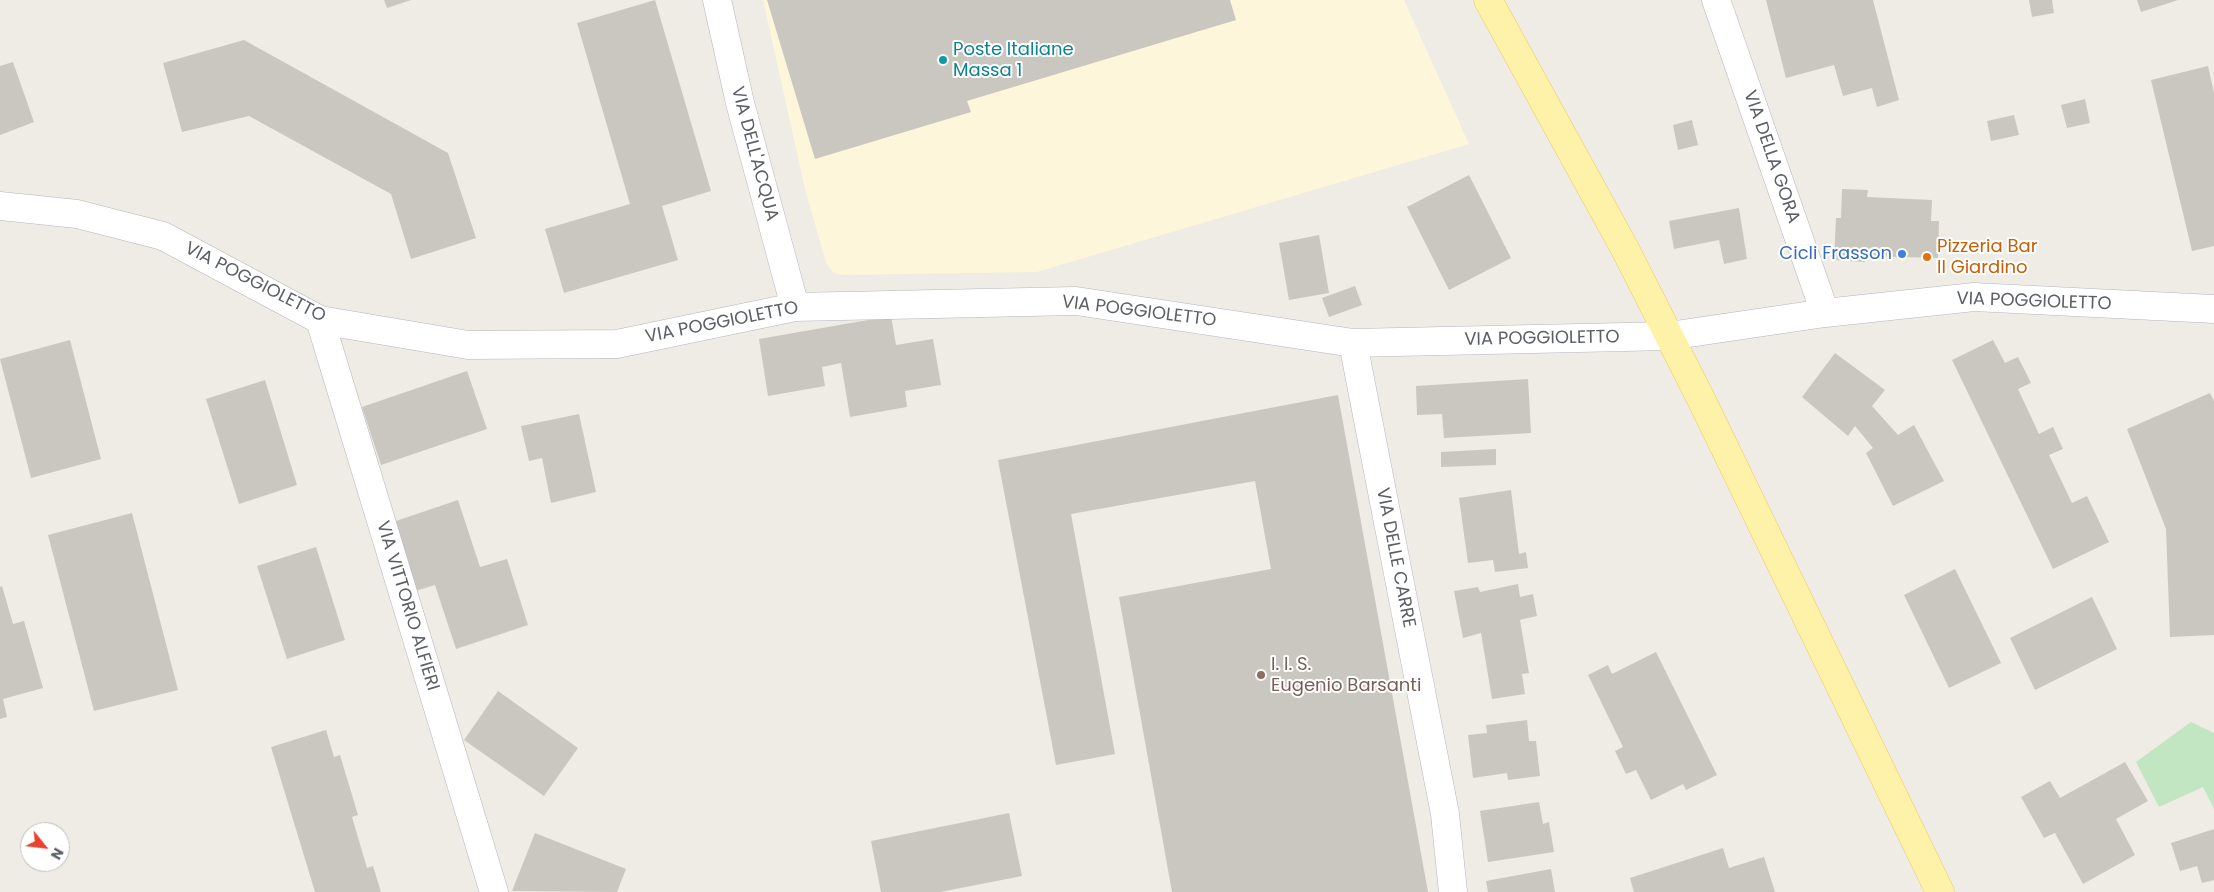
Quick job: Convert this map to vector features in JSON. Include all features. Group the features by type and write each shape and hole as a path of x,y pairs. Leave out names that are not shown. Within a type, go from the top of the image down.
{"main road":[{"path":"1488,0 1625,249 1940,892"}],"street":[{"name":"VIA DELL'ACQUA","path":"717,0 740,103 795,307"},
{"name":"VIA DELLA GORA","path":"1716,0 1825,313"},
{"name":"VIA POGGIOLETTO","path":"0,206 77,214 163,236 320,320 468,345 617,344 795,307 1076,301 1353,343 1669,336 1825,313 1974,297 2214,309"},
{"name":"VIA VITTORIO ALFIERI","path":"320,320 494,892"},
{"name":"VIA DELLE CARRE","path":"1353,343 1445,814 1453,892"}],"shaded area":[{"path":"763,0 1404,0 1469,144 1037,272 843,275 834,273 826,263 805,189"}],"green space":[{"path":"2191,722 2214,733 2214,809 2203,787 2159,807 2136,762"}],"building":[{"path":"384,0 411,0 387,8"},
{"path":"655,0 711,191 662,206 678,260 564,293 545,229 630,204 577,23"},
{"name":"Poste Italiane Massa 1","path":"767,0 1230,0 1236,20 967,101 971,112 815,159"},
{"path":"1766,0 1873,0 1899,100 1877,107 1872,88 1843,96 1834,65 1786,78"},
{"path":"2029,0 2052,0 2054,13 2032,17"},
{"path":"2137,0 2178,0 2141,12"},
{"path":"244,40 448,153 476,238 411,259 391,194 249,116 182,132 163,63"},
{"path":"13,62 34,122 0,135 0,66"},
{"path":"2208,66 2214,93 2214,246 2192,251 2151,80"},
{"path":"2085,99 2090,123 2067,128 2061,105"},
{"path":"2014,115 2019,135 1991,141 1987,121"},
{"path":"1692,120 1698,145 1678,150 1673,125"},
{"path":"1469,175 1511,258 1449,290 1407,207"},
{"path":"1842,189 1868,190 1867,197 1932,200 1931,221 1939,221 1938,258 1865,256 1865,262 1834,260 1836,218 1841,218"},
{"path":"1739,208 1747,259 1724,264 1719,240 1674,249 1669,221"},
{"path":"1319,235 1329,293 1289,300 1279,243"},
{"path":"1355,286 1362,305 1329,317 1322,298"},
{"path":"891,316 896,345 933,339 941,385 905,391 907,407 850,417 841,363 822,367 825,386 768,396 759,339"},
{"path":"70,340 101,459 31,478 0,359"},
{"path":"1993,340 2005,363 2018,357 2031,383 2018,389 2039,434 2053,427 2063,449 2049,455 2072,503 2087,496 2109,542 2053,569 1952,360"},
{"path":"1835,353 1885,390 1872,406 1898,435 1914,425 1944,481 1893,506 1866,453 1873,448 1855,426 1848,436 1802,397"},
{"path":"467,371 487,429 381,465 362,407"},
{"path":"1528,379 1531,433 1444,438 1442,414 1417,415 1416,386"},
{"path":"265,380 297,485 239,504 206,399"},
{"path":"2210,393 2214,401 2214,635 2170,637 2166,529 2127,429"},
{"name":"I. I. S. Eugenio Barsanti","path":"1338,395 1428,892 1172,892 1119,597 1271,569 1255,481 1071,514 1115,754 1056,765 998,460"},
{"path":"579,414 596,492 551,503 542,458 529,461 521,426"},
{"path":"1496,449 1496,465 1441,467 1441,452"},
{"path":"1511,490 1519,554 1526,552 1528,568 1495,572 1493,560 1468,563 1459,498"},
{"path":"458,500 480,567 507,559 528,625 456,649 435,585 412,592 390,523"},
{"path":"132,513 178,690 94,711 48,535"},
{"path":"316,547 345,640 287,659 257,566"},
{"path":"1955,569 2001,663 1949,688 1904,595"},
{"path":"1518,584 1520,597 1533,594 1537,616 1520,620 1529,673 1522,674 1525,694 1492,699 1481,633 1463,638 1454,591 1478,587 1480,592"},
{"path":"2,586 13,624 24,621 43,688 3,699 7,717 0,719 0,587"},
{"path":"2092,597 2117,649 2035,690 2010,638"},
{"path":"1656,652 1717,775 1686,790 1683,784 1651,800 1636,770 1626,774 1615,751 1623,747 1588,675 1608,665 1612,674"},
{"path":"498,691 578,748 544,796 464,740"},
{"path":"1527,720 1529,741 1536,741 1540,776 1508,780 1507,773 1473,778 1468,735 1487,733 1486,725"},
{"path":"326,730 334,757 340,755 358,815 352,817 367,868 373,866 381,892 315,892 271,747"},
{"path":"2125,762 2148,801 2116,819 2135,855 2083,884 2055,833 2044,838 2021,797 2050,781 2060,798"},
{"path":"1539,802 1543,824 1549,822 1554,852 1488,862 1480,811"},
{"path":"1009,813 1022,876 940,892 881,892 871,841"},
{"path":"2214,829 2214,880 2202,883 2197,866 2180,871 2171,843"},
{"path":"535,833 626,869 617,892 512,891"},
{"path":"1723,848 1729,868 1764,857 1775,892 1634,892 1630,878"},
{"path":"1551,869 1555,892 1488,892 1486,881"}],"place":[{"name":"Poste Italiane Massa 1","path":"943,60"},
{"name":"Cicli Frasson","path":"1902,254"},
{"name":"Pizzeria Bar Il Giardino","path":"1927,257"},
{"name":"I. I. S. Eugenio Barsanti","path":"1261,675"}]}
